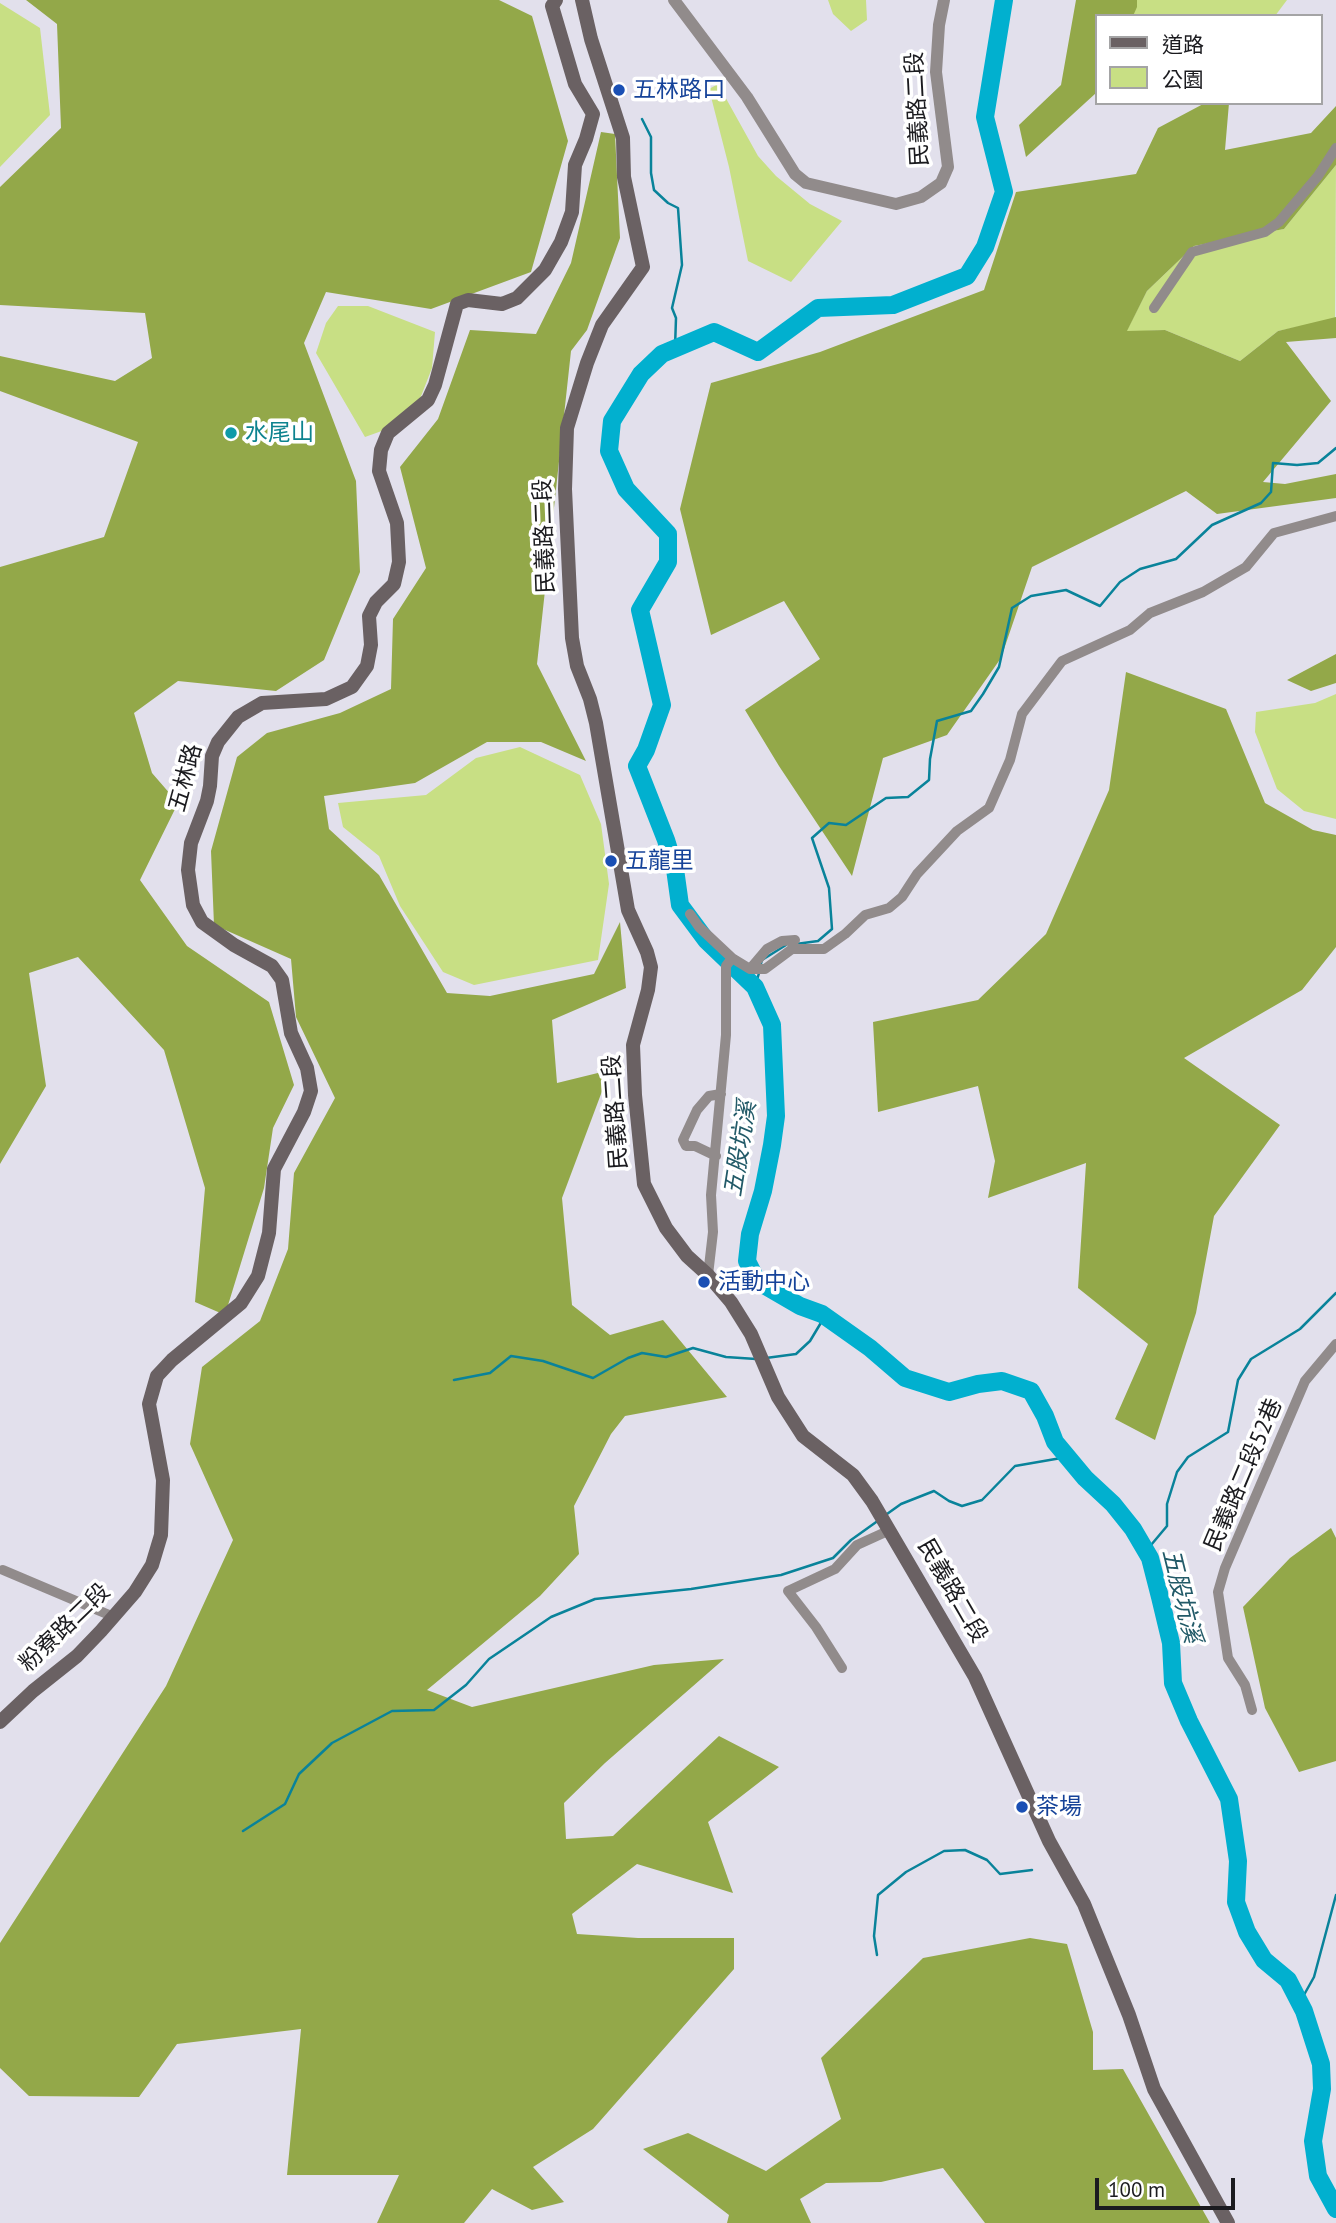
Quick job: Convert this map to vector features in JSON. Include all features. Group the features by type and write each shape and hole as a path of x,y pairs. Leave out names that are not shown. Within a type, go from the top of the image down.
{"main road":[{"name":"五林路","path":"172,1360 241,1303 258,1276 269,1233 274,1169 304,1112 311,1091 307,1068 290,1033 282,980 271,966 234,945 202,922 193,905 188,870 191,843 211,786 212,756 218,742 238,718 262,703 326,699 352,687 367,666 371,645 369,616 376,602 394,584 399,562 397,523 379,471 381,450 388,433 428,400 435,385 457,304 468,300 502,304 517,298 541,275 561,242 572,212 575,164 593,114 575,84 552,6 556,0"},
{"name":"民義路二段","path":"582,0 591,39 623,138 624,177 643,267 602,325 594,342 567,428 565,489 572,638 577,666 596,723 628,910 651,967 648,990 633,1045 644,1185 666,1228 731,1302 751,1334 778,1397 803,1436 853,1475 885,1522 975,1677 1049,1841 1084,1903 1129,2015 1154,2089 1228,2223"},
{"name":"粉寮路二段","path":"0,1722 77,1656 135,1592 152,1564 161,1535 163,1480 149,1404 157,1376 172,1360"}],"street":[{"name":"民義路二段","path":"674,0 747,97 795,174 806,183 896,204 921,197 941,183 948,167 936,72 939,25 944,0"},
{"path":"1154,309 1192,252 1265,232 1279,222 1318,176 1336,148"},
{"path":"690,914 729,962 750,969 765,969 792,949 824,949 865,915 889,908 902,897 917,874 957,831 989,808 1010,760 1022,714 1062,661 1130,630 1150,612 1203,592 1246,567 1274,533 1336,516"},
{"path":"750,969 767,949 782,941 795,940"},
{"path":"708,1275 713,1231 711,1195 726,1035 729,962"},
{"path":"716,1156 695,1146 686,1146 683,1140 697,1110 709,1096 721,1094"},
{"name":"民義路二段52巷","path":"1252,1710 1245,1685 1228,1658 1218,1592 1225,1568 1305,1381 1336,1344"},
{"path":"842,1668 816,1627 788,1591 835,1569 857,1545 885,1522"},
{"path":"3,1570 114,1617"}],"green space":[{"path":"26,0 499,0 532,16 568,141 531,272 431,309 326,292 304,343 356,481 360,572 324,660 276,691 178,681 134,713 152,773 178,803 140,880 187,946 269,1002 294,1085 273,1128 264,1188 225,1315 195,1302 205,1188 164,1050 78,957 29,973 46,1086 0,1164 0,567 104,537 138,442 0,391 0,356 115,381 152,358 145,313 0,305 0,187 61,128 57,24"},
{"path":"828,0 866,0 867,20 851,31 833,14"},
{"path":"1076,0 1137,0 1134,14 1094,14 1094,95 1026,157 1019,125 1061,85"},
{"path":"1137,0 1287,0 1276,14 1134,14"},
{"path":"0,3 40,28 50,115 0,167"},
{"path":"718,84 758,156 776,176 810,204 842,221 791,282 748,261 729,167 709,89"},
{"path":"1201,105 1229,105 1225,150 1311,133 1336,106 1336,165 1284,229 1194,246 1147,291 1127,331 1165,330 1240,361 1278,331 1336,317 1336,338 1286,342 1331,401 1263,482 1285,484 1336,474 1336,498 1217,514 1186,491 1032,567 1001,658 947,735 883,758 852,876 745,710 820,659 784,601 711,635 680,509 711,383 820,352 984,290 1016,192 1136,174 1158,128"},
{"path":"601,132 615,134 620,238 587,330 571,351 537,664 586,761 541,742 487,742 415,783 324,796 329,829 379,875 447,993 490,996 594,974 620,922 626,988 552,1020 557,1083 610,1070 562,1198 572,1305 610,1335 663,1320 727,1397 625,1416 611,1434 574,1506 579,1554 540,1596 427,1690 472,1707 654,1665 724,1659 605,1763 564,1803 566,1839 613,1836 719,1736 779,1767 708,1822 733,1893 637,1864 572,1914 577,1934 638,1938 734,1938 734,1969 593,2129 533,2167 564,2202 532,2210 492,2189 464,2223 377,2223 399,2175 287,2175 301,2029 177,2044 139,2097 29,2096 0,2068 0,1943 166,1686 233,1540 190,1444 202,1367 260,1321 288,1249 294,1173 335,1098 296,1017 291,959 214,925 211,851 237,757 267,733 340,713 391,689 393,619 426,568 400,467 438,419 470,330 536,334 571,263"},
{"path":"1336,165 1335,319 1278,331 1240,361 1165,330 1126,332 1147,291 1194,246 1284,229"},
{"path":"338,306 368,306 435,332 432,368 416,409 390,428 365,437 316,353 326,323"},
{"path":"1336,654 1336,683 1311,691 1287,680"},
{"path":"1126,672 1226,709 1265,803 1313,830 1336,835 1336,947 1302,990 1184,1058 1280,1125 1214,1216 1196,1313 1155,1440 1115,1419 1148,1344 1078,1288 1086,1163 988,1198 995,1161 978,1086 878,1112 873,1022 978,1000 1046,934 1109,790"},
{"path":"1336,694 1336,819 1304,811 1277,789 1255,732 1256,712 1315,703"},
{"path":"520,747 580,775 601,824 609,884 598,960 474,985 443,972 400,906 379,856 343,827 338,803 426,795 476,758"},
{"path":"1331,1528 1336,1538 1336,1761 1299,1772 1265,1708 1243,1607 1290,1558"},
{"path":"1030,1938 1067,1944 1093,2032 1093,2070 1123,2069 1210,2223 985,2223 943,2168 881,2182 826,2183 800,2199 811,2223 727,2223 729,2215 643,2149 688,2133 766,2171 841,2119 821,2058 923,1958"}],"waterway":[{"name":"五股坑溪","path":"1004,0 985,117 1004,192 985,247 967,276 893,305 818,308 758,352 714,332 662,354 641,374 612,421 609,451 626,489 668,534 668,562 640,610 662,705 646,750 637,766 675,869 680,905 706,940 755,987 772,1025 776,1116 763,1191 750,1234 747,1261 757,1281 800,1306 822,1314 870,1348 905,1378 949,1392 1002,1381 1031,1391 1055,1442 1133,1529 1150,1558 1171,1643 1173,1683 1189,1721 1229,1799 1238,1861 1236,1902 1247,1932 1264,1960 1288,1980 1304,2011 1321,2064 1322,2089 1313,2141 1318,2176 1336,2209"},
{"path":"642,119 651,137 654,190 678,208 682,265 672,308 676,318 675,348"},
{"path":"796,944 818,941 832,929 829,888 812,838 829,823 846,825 886,798 908,797 929,780 937,721 971,711 983,694 999,667 1012,608 1031,596 1066,590 1100,606 1120,582 1140,569 1176,559 1212,525 1261,503 1271,492 1273,463 1318,463 1336,448"},
{"path":"760,967 762,960 786,945"},
{"path":"755,987 759,973"},
{"path":"1146,1551 1167,1526 1167,1504 1177,1472 1188,1457 1228,1432 1238,1380 1251,1359 1300,1329 1336,1293"},
{"path":"766,1358 796,1354 810,1341 825,1316"},
{"path":"454,1380 490,1373 511,1356 543,1361 593,1378 642,1353 666,1357 693,1348 726,1357 756,1359"},
{"path":"887,1514 901,1504 934,1491 962,1506 982,1500 1015,1466 1067,1457"},
{"path":"243,1831 285,1804 299,1774 332,1743 392,1711 434,1710 466,1685 489,1659 551,1617 595,1599 691,1589 781,1575 833,1558 851,1540 879,1520"},
{"path":"877,1955 874,1936 878,1895 906,1872 944,1851 965,1850 987,1860 1000,1874 1032,1870"},
{"path":"1300,2002 1314,1977 1336,1895"}],"place":[{"name":"五林路口","path":"619,90"},
{"name":"水尾山","path":"231,433"},
{"name":"五龍里","path":"611,861"},
{"name":"活動中心","path":"704,1282"},
{"name":"茶場","path":"1022,1807"}]}
